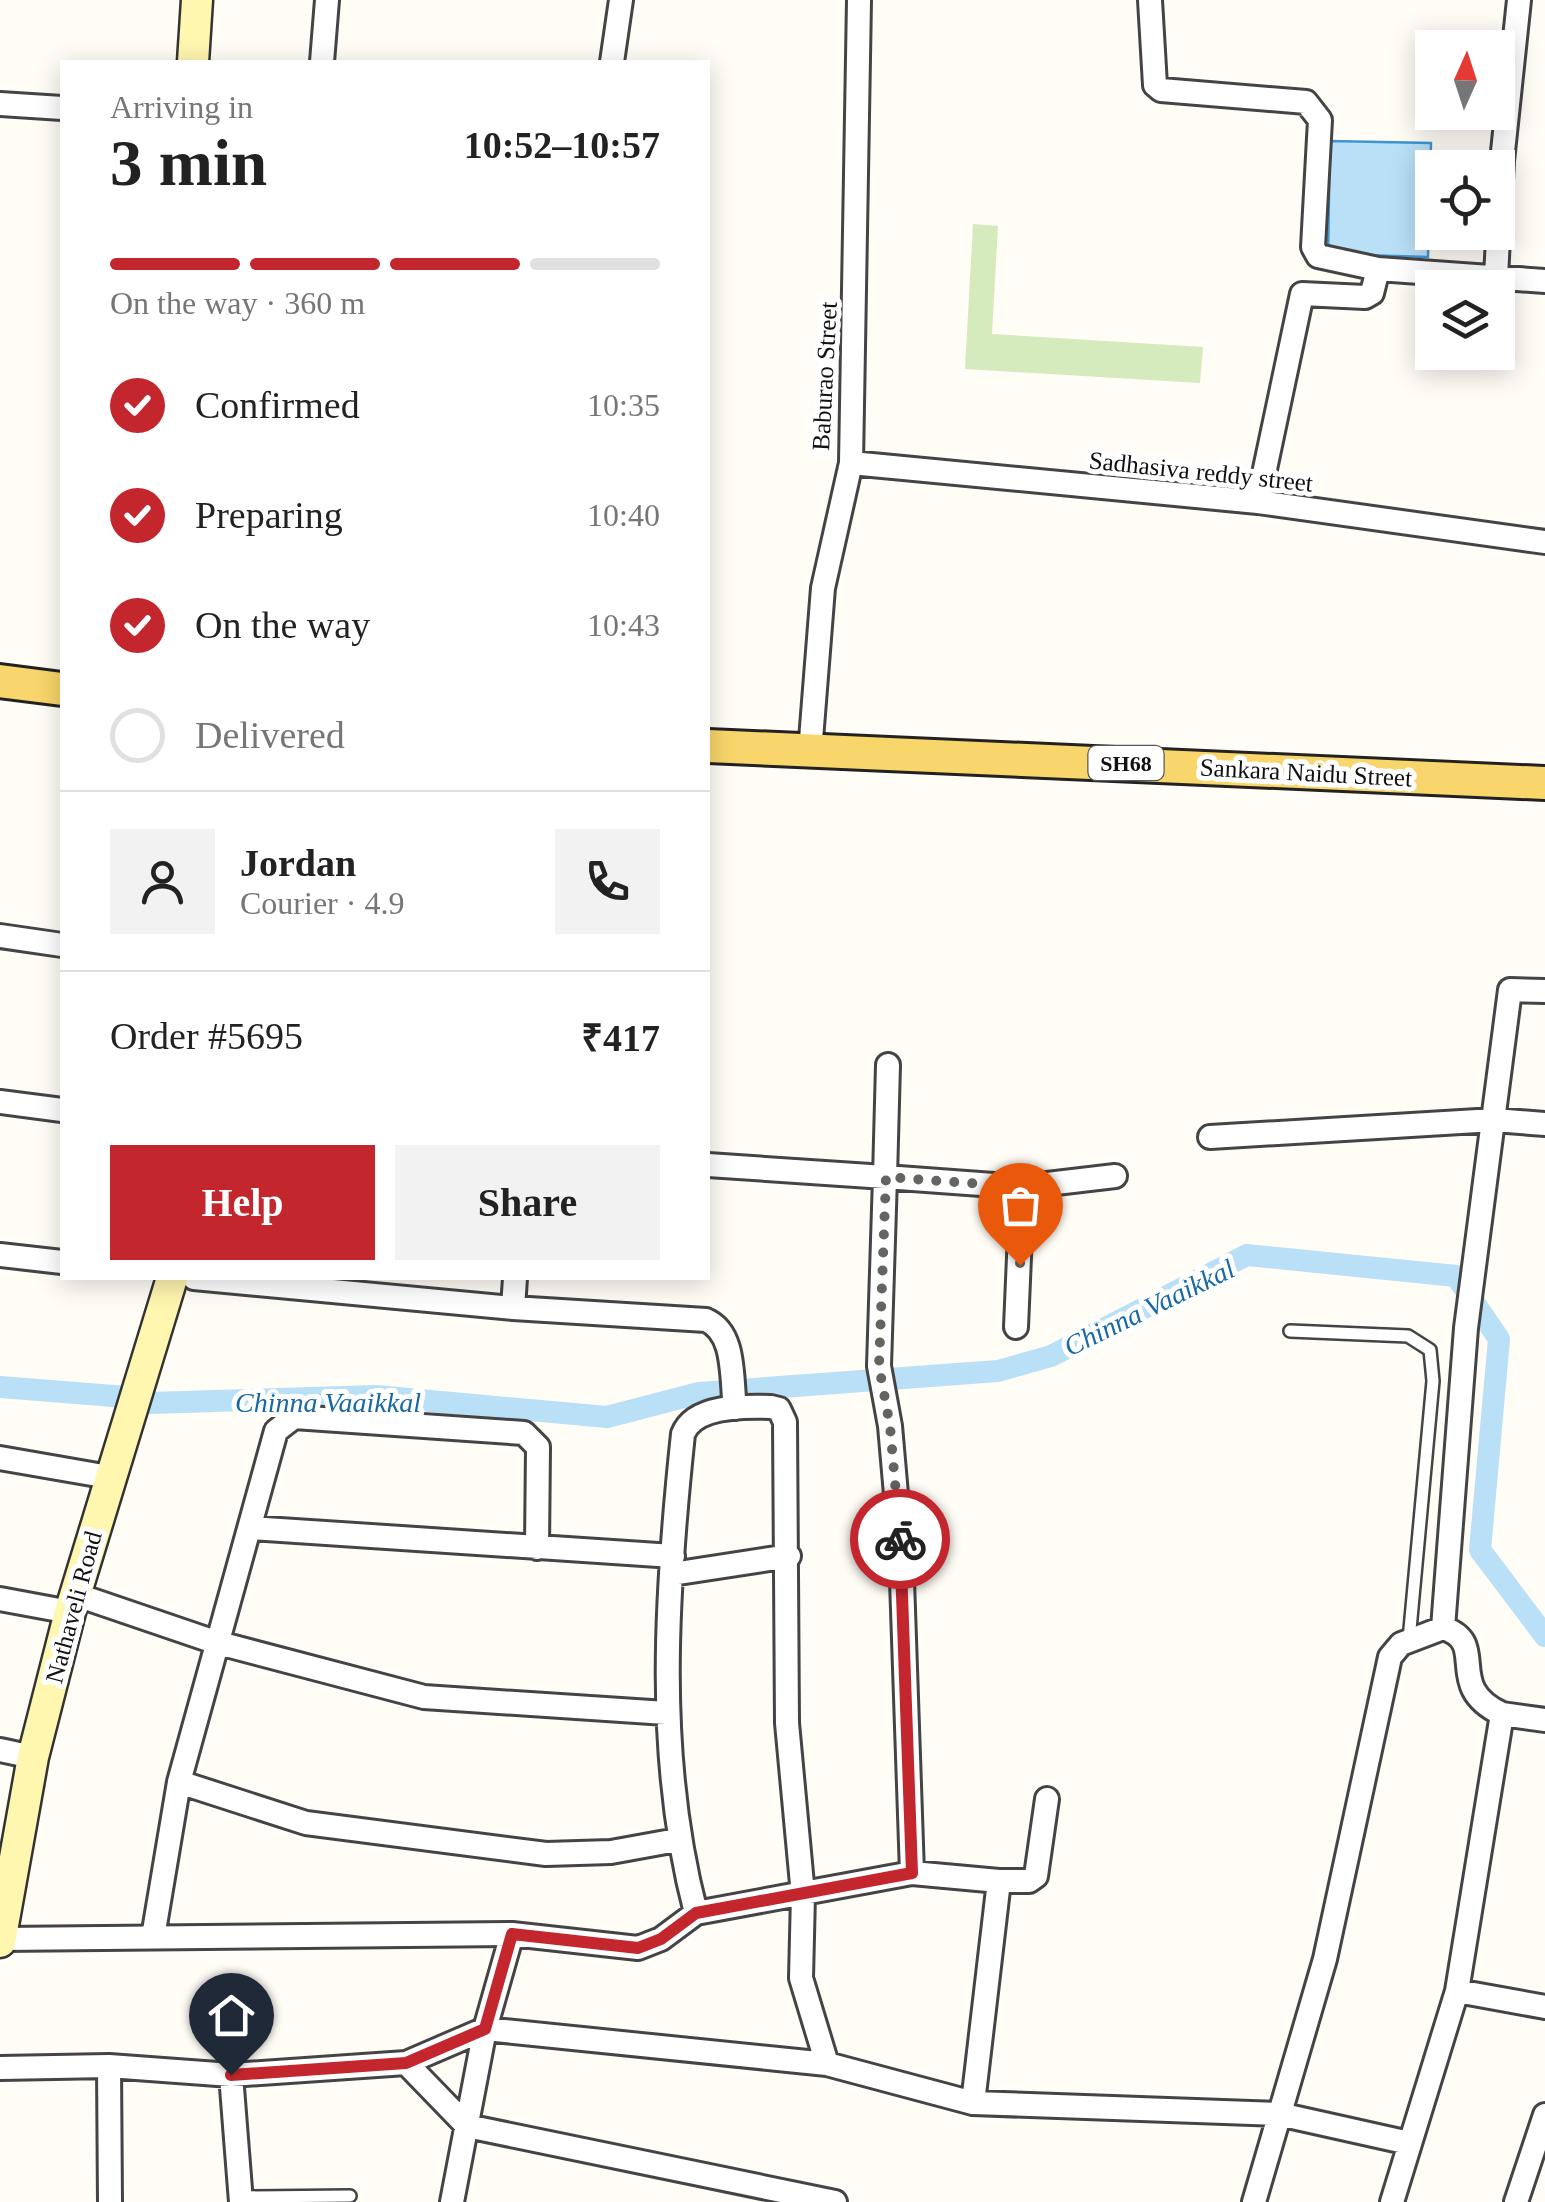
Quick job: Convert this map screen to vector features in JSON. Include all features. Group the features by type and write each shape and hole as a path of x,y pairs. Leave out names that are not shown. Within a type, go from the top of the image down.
{"main road":[{"path":"0,681 60,689"},
{"name":"Sankara Naidu Street","path":"710,746 1545,783"}],"street":[{"path":"193,60 197,0"},
{"path":"322,60 327,0"},
{"path":"612,60 621,0"},
{"name":"Baburao Street","path":"810,752 823,588 850,462 859,0"},
{"path":"1150,0 1155,85 1161,90 1306,102 1320,120 1313,247 1258,502"},
{"path":"1496,270 1502,161 1519,0"},
{"path":"0,104 60,108"},
{"path":"1313,247 1329,261 1415,272"},
{"path":"1302,294 1365,298 1372,294 1378,269"},
{"path":"1515,279 1545,281"},
{"name":"Sadhasiva reddy street","path":"850,462 1258,502 1545,542"},
{"path":"0,936 60,946"},
{"path":"1443,1628 1466,1328 1510,990 1545,991"},
{"path":"888,1064 879,1366 901,1551 912,1873"},
{"path":"0,1102 60,1110"},
{"path":"1210,1138 1494,1120 1545,1124"},
{"path":"710,1165 1022,1187 1115,1176"},
{"path":"1016,1327 1022,1187"},
{"path":"0,1255 60,1262"},
{"name":"Nathaveli Road","path":"0,1940 2,1900 33,1757 109,1477 171,1280"},
{"path":"215,1280 513,1308 706,1320 719,1326 727,1339 733,1394"},
{"path":"513,1308 515,1280"},
{"path":"733,1394 783,1414 788,1723 803,1896 801,1978 827,2064"},
{"path":"696,1913 677,1840 666,1713 673,1565 686,1427 733,1394"},
{"path":"153,1937 179,1782 276,1431 294,1416 524,1433 538,1448 537,1548"},
{"path":"0,1458 109,1477"},
{"path":"251,1528 537,1548 673,1565 788,1556"},
{"path":"0,1599 73,1603 424,1697 666,1713"},
{"path":"1254,2202 1325,1960 1390,1657 1409,1641 1443,1628 1458,1632 1467,1644 1471,1693 1482,1705 1502,1714 1545,1720"},
{"path":"1392,2202 1457,1991 1502,1714"},
{"path":"0,1750 33,1757"},
{"path":"179,1782 306,1823 546,1854 611,1852 677,1840"},
{"path":"0,1940 512,1934 638,1948 661,1939 696,1913 803,1896 837,1885 912,1873 1017,1883 1036,1876 1047,1799"},
{"path":"973,2103 999,1881"},
{"path":"452,2202 485,2029 512,1934"},
{"path":"1457,1991 1545,2007"},
{"path":"0,2068 109,2066 231,2075 406,2063 485,2029 827,2064 973,2103 1279,2114 1409,2144"},
{"path":"406,2063 468,2126 835,2202"},
{"path":"109,2066 110,2202"},
{"path":"231,2075 241,2199"},
{"path":"1516,2202 1545,2114"}],"lane":[{"path":"1290,1330 1408,1336 1430,1350 1433,1380 1409,1641"},
{"path":"241,2199 350,2196"}],"green space":[{"path":"973,224 998,226 992,334 1203,347 1200,383 965,369"}],"water":[{"path":"1330,141 1431,143 1431,150 1415,150 1415,250 1428,250 1428,257 1328,254"}],"waterway":[{"name":"Chinna Vaaikkal","path":"151,1403 376,1396 607,1417 699,1393 998,1371 1051,1356 1247,1255 1456,1276 1499,1339 1480,1550 1545,1636"},
{"name":"Chinna Vaaikkal","path":"0,1387 126,1397"}],"way so far":[{"path":"900,1539 890,1426 879,1366 886,1177 1022,1187 1020,1265"}],"route":[{"path":"231,2075 406,2063 485,2029 512,1934 638,1948 661,1939 696,1913 912,1873 900,1539"}]}
